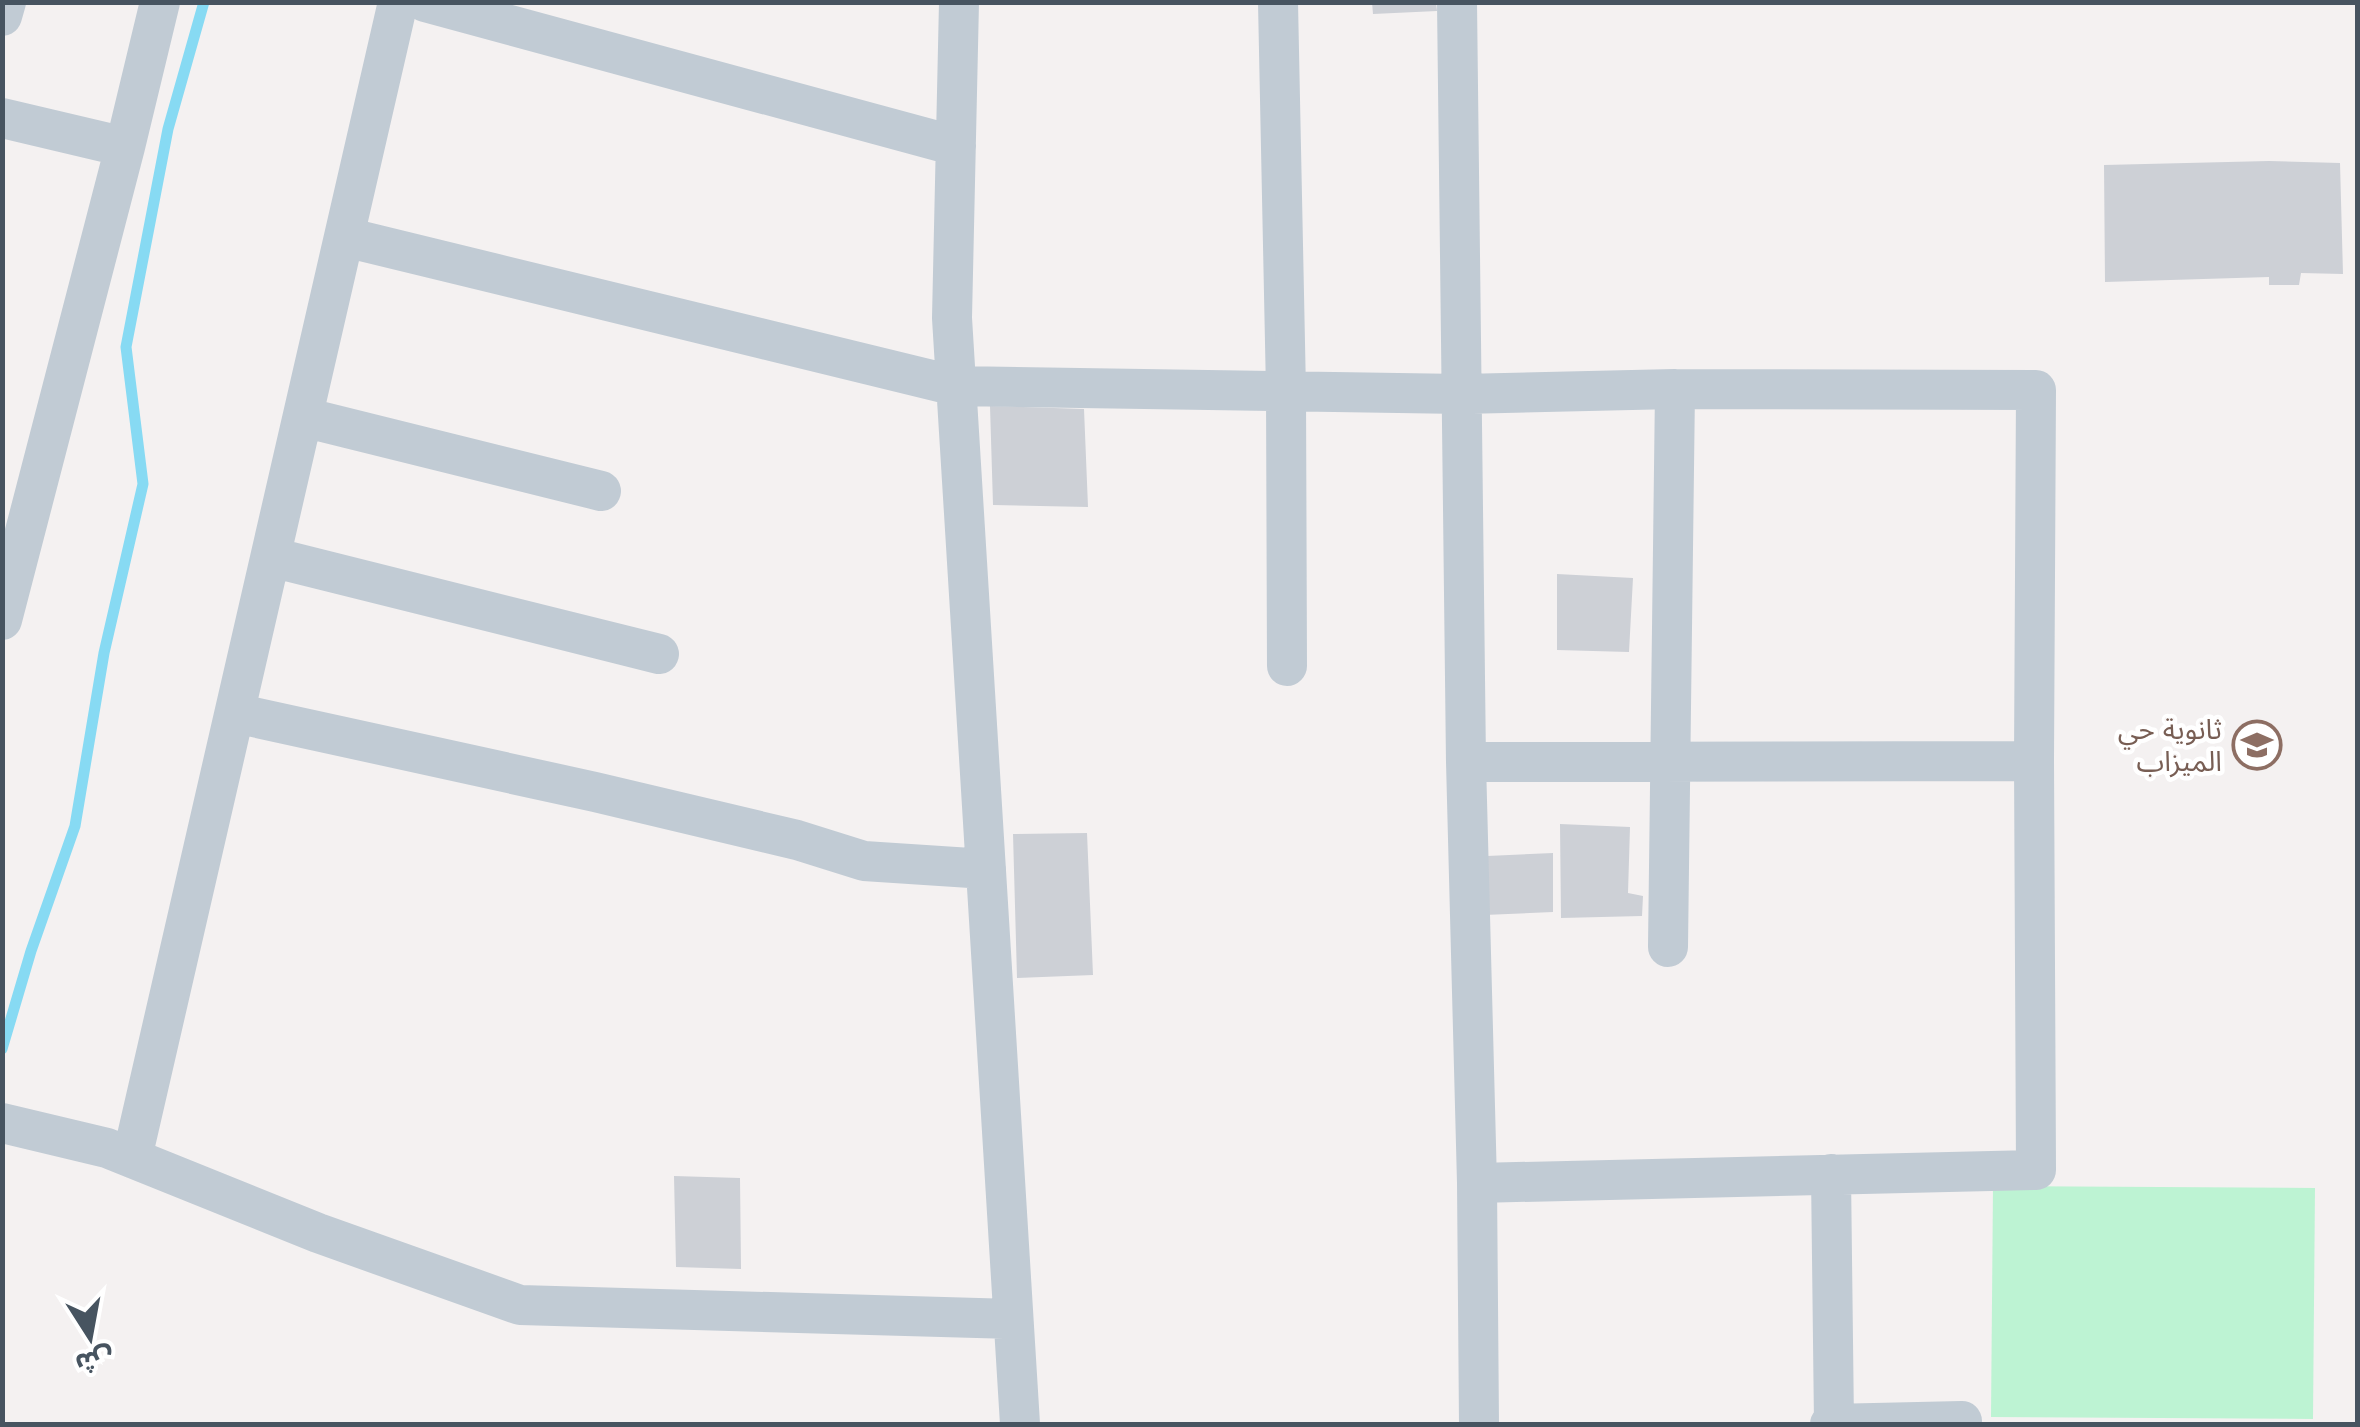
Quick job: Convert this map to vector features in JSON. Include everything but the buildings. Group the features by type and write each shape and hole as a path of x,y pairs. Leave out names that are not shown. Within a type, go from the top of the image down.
{"street":[{"path":"2,16 6,2"},
{"path":"2,620 160,2"},
{"path":"132,1158 398,2"},
{"path":"425,2 956,146"},
{"path":"958,2 952,318 1020,1424"},
{"path":"1278,2 1287,666"},
{"path":"1457,2 1479,1424"},
{"path":"2,118 126,146"},
{"path":"344,236 956,386 1462,394 1675,389 2036,390 2036,1170 1478,1182"},
{"path":"1668,946 1675,389"},
{"path":"303,417 601,490"},
{"path":"270,558 659,654"},
{"path":"234,713 595,792 797,840 864,861 986,869"},
{"path":"1466,762 2034,760"},
{"path":"2,1123 107,1148 318,1233 520,1305 1013,1318"},
{"path":"1831,1174 1832,1424 1962,1421"}],"green space":[{"path":"1993,1186 2315,1188 2313,1419 1991,1417"}],"waterway":[{"path":"2,1049 75,826 104,653 143,484 126,347 168,129 204,2"}],"place":[{"name":"ثانوية حي الميزاب","path":"2257,745"}]}
